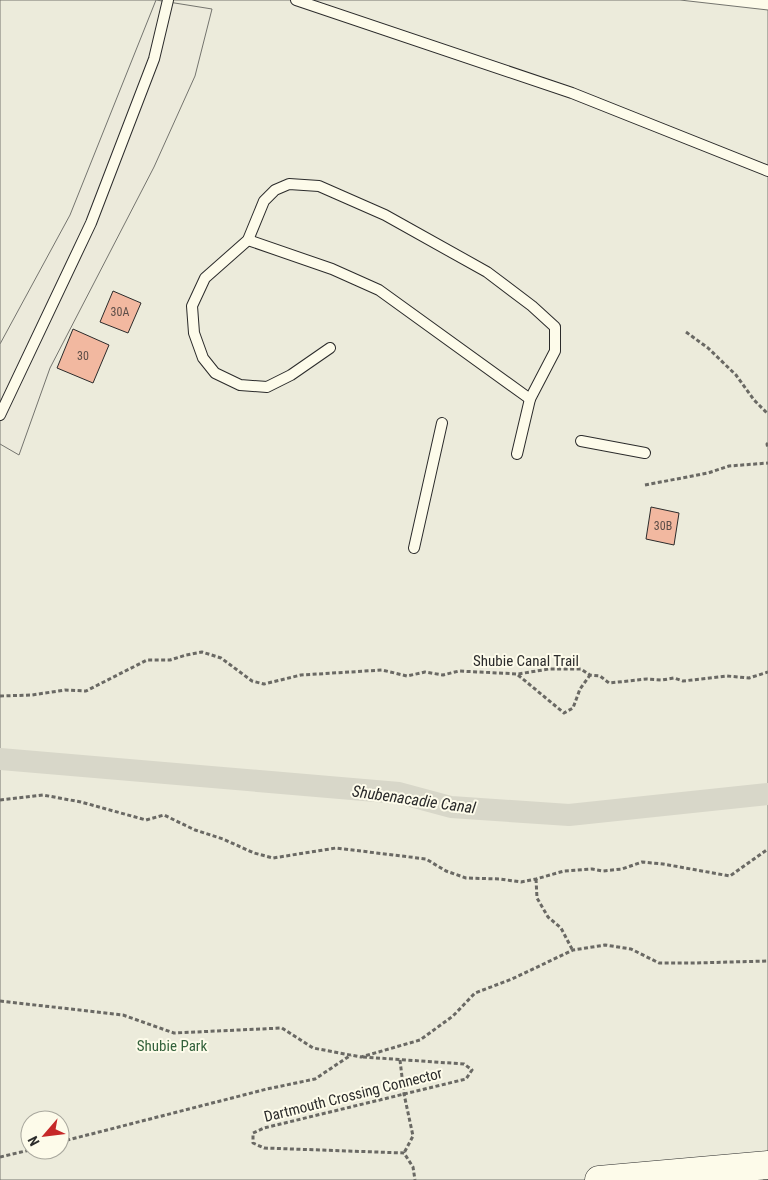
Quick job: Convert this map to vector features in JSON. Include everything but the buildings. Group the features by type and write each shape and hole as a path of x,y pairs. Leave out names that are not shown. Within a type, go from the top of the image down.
{"highway":[{"path":"599,1180 768,1165"}],"lane":[{"path":"0,415 91,223 154,59 168,0"},
{"path":"296,0 572,93 768,171"},
{"path":"330,348 291,375 267,387 240,385 215,373 204,358 194,333 192,306 205,278 248,240 264,202 275,190 289,184 319,186 385,215 488,272 555,326 555,351 530,399 518,454"},
{"path":"248,240 332,269 378,290 530,399"},
{"path":"414,548 442,424"},
{"path":"581,441 645,453"}],"path":[{"path":"686,332 708,348 736,375 754,400 768,414"},
{"path":"768,443 768,450"},
{"path":"645,484 708,473 729,466 768,463"},
{"name":"Shubie Canal Trail","path":"0,696 32,695 65,690 86,691 147,660 170,660 202,652 221,658 252,681 264,684 301,675 382,670 407,676 425,672 443,675 459,671 518,674 549,669 581,669 590,675 600,676 609,683 674,678 683,681 727,676 749,678 768,672"},
{"path":"518,674 564,713 573,708 580,689 590,675"},
{"path":"0,800 43,795 81,802 146,820 164,815 195,830 223,839 254,853 273,858 336,848 426,859 446,871 466,878 521,882 564,871 592,868 603,871 642,862 730,876 768,849"},
{"path":"536,879 537,898 548,917 561,928 573,950"},
{"path":"360,1057 420,1040 453,1016 475,993 512,979 573,950 605,945 631,949 659,963 768,961"},
{"name":"Dartmouth Crossing Connector","path":"0,1001 123,1016 174,1033 282,1028 313,1048 360,1057 464,1064 472,1070 466,1079 264,1128 253,1133 253,1143 264,1148 404,1153"},
{"path":"70,1139 267,1089 315,1079 351,1055"},
{"path":"400,1060 404,1094 413,1136 404,1153 413,1167 415,1180"},
{"path":"0,1157 20,1152"}],"green space":[{"name":"Shubie Park","path":"0,0 680,0 768,10 768,1180 0,1180"}],"shaded area":[{"path":"156,0 212,9 195,76 154,167 50,368 19,455 0,444 0,344 70,215"}],"waterway":[{"name":"Shubenacadie Canal","path":"0,759 399,793 451,807 569,815 768,794"}]}
